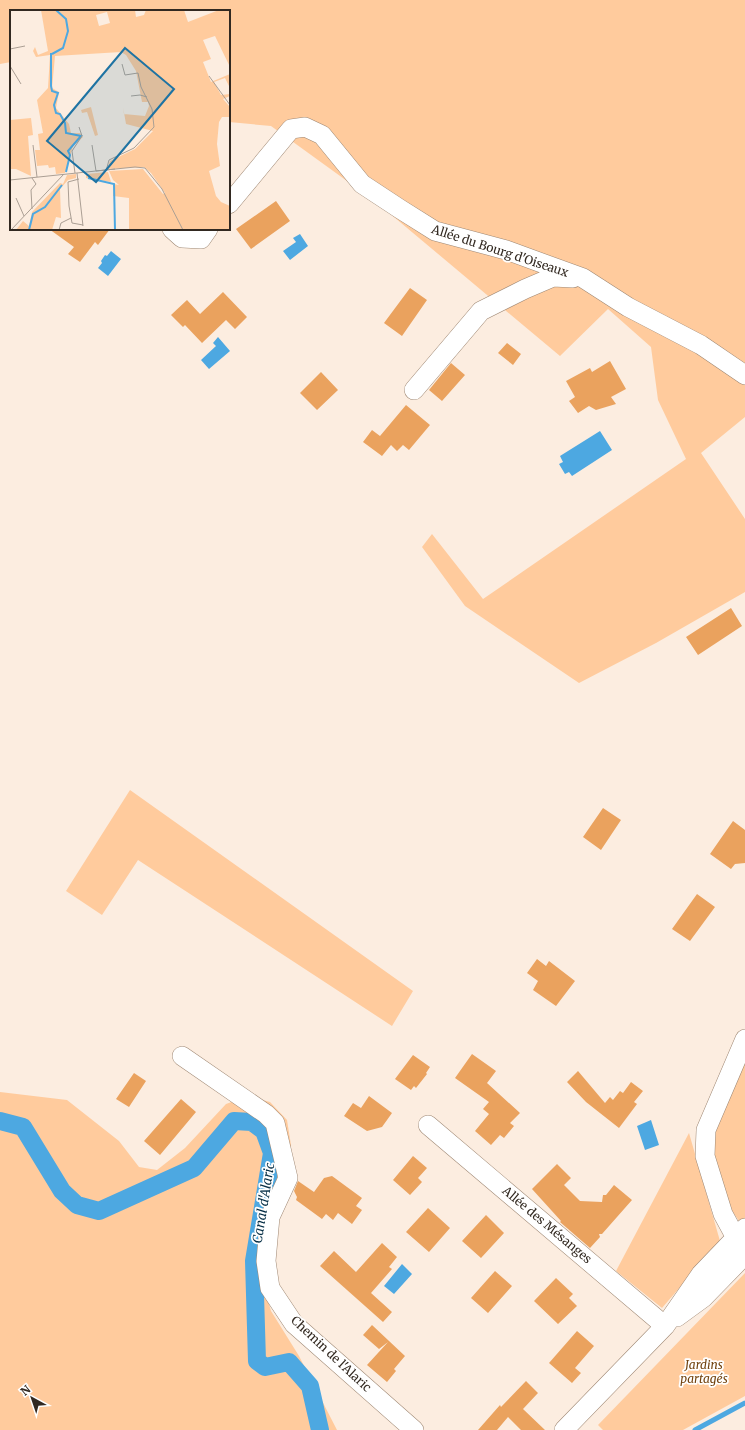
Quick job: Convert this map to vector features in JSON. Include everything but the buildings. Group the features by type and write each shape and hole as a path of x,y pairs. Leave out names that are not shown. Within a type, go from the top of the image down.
{"street":[{"name":"Allée du Bourg d'Oiseaux","path":"230,203 291,129 305,127 322,135 362,184 435,231 506,250 583,278 628,307 701,345 745,375"},
{"path":"173,230 182,238 201,239 207,230"},
{"path":"414,390 481,311 553,277 583,278"},
{"path":"665,1326 701,1274 742,1238 723,1214 705,1156 706,1130 745,1039"},
{"name":"Chemin de l'Alaric","path":"182,1056 266,1114 275,1123 288,1178 270,1217 266,1261 270,1288 294,1324 414,1430"},
{"name":"Allée des Mésanges","path":"428,1125 665,1326"},
{"path":"564,1430 665,1326 703,1298 745,1255"}],"green space":[{"path":"0,0 745,0 745,417 701,453 745,519 745,592 656,643 579,683 465,606 422,547 432,534 483,599 686,459 658,400 651,347 608,309 560,356 376,202 271,126 230,122 230,10 10,10 10,62 0,64"},
{"path":"130,790 413,991 392,1026 138,860 102,915 66,891"},
{"path":"745,1057 745,1222 742,1225 732,1211 710,1147 714,1127"},
{"path":"0,1092 67,1100 119,1141 139,1167 157,1170 185,1148 226,1104 248,1096 270,1102 287,1120 291,1145 291,1157 261,1276 271,1311 299,1356 337,1430 0,1430"},
{"path":"689,1133 720,1241 662,1308 616,1271"},
{"name":"Jardins partagés","path":"745,1273 745,1396 683,1430 603,1430 598,1425"}],"water":[{"path":"300,234 308,246 290,260 283,251 296,242 293,238"},
{"path":"111,251 121,259 108,276 98,268 105,255 107,256"},
{"path":"218,337 230,351 209,369 201,360 216,346 213,343"},
{"path":"600,431 612,450 572,476 569,472 565,474 559,464 563,462 560,456"},
{"path":"651,1120 659,1145 645,1150 637,1126"},
{"path":"402,1264 412,1274 394,1294 384,1286"}],"waterway":[{"name":"Canal d'Alaric","path":"0,1121 23,1127 62,1191 77,1205 99,1211 194,1168 234,1121 252,1122 264,1131 272,1153 254,1261 257,1361 265,1367 289,1362 310,1386 320,1430"},
{"path":"695,1430 745,1403"}]}
